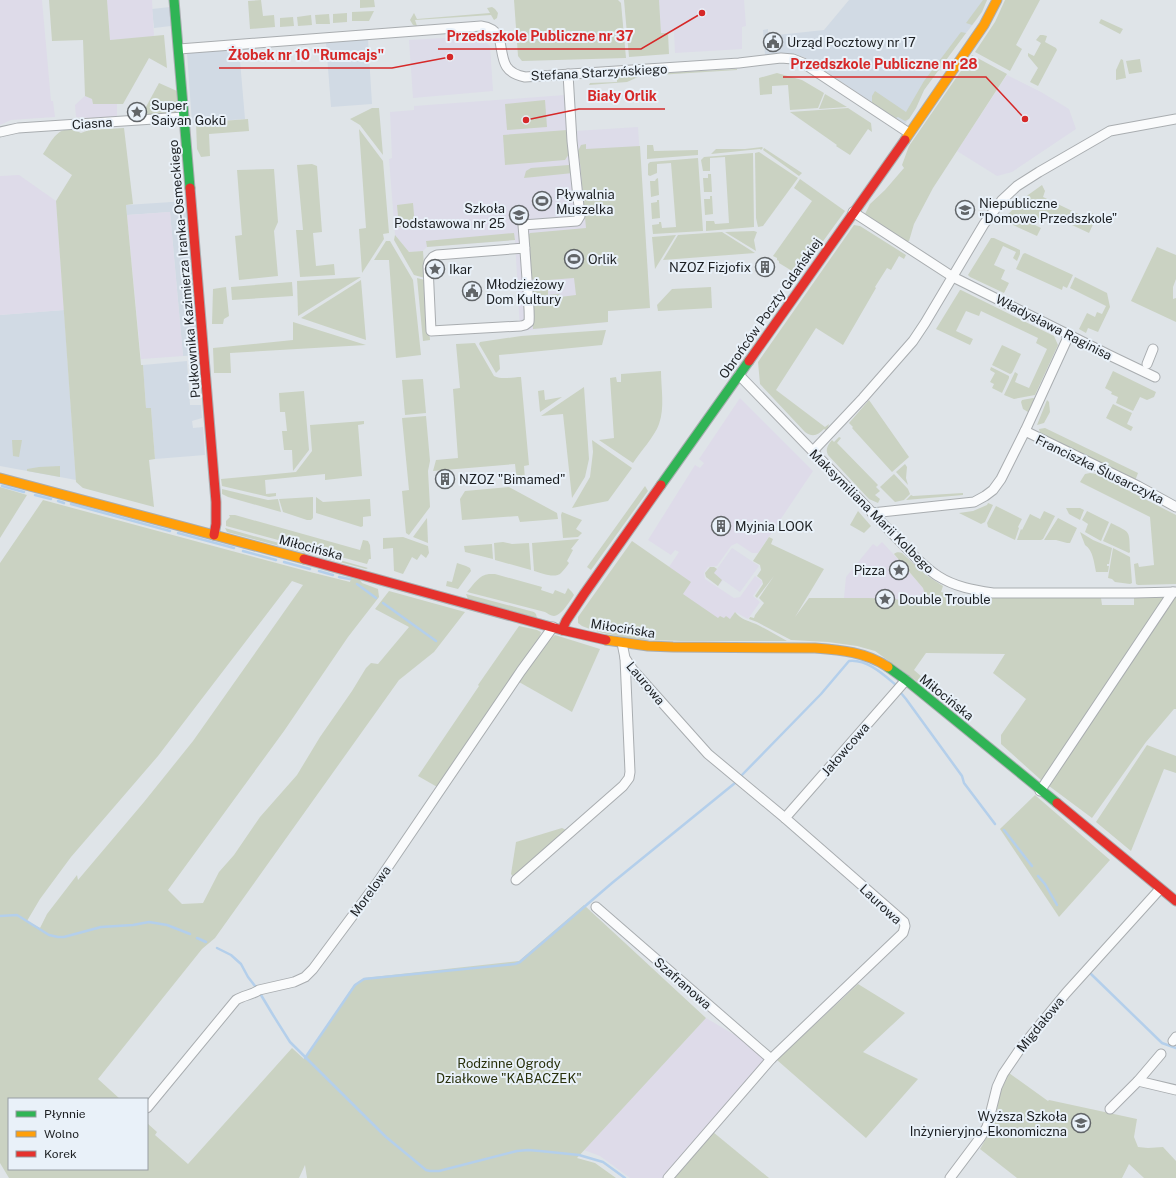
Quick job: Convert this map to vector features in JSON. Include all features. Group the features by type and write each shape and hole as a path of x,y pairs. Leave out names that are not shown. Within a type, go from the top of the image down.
{"street":[{"name":"Pułkownika Kazimierza Iranka-Osmeckiego","path":"174,0 216,502 216,524 214,535"},
{"name":"Obrońców Poczty Gdańskiej","path":"562,630 566,621 984,25 997,0"},
{"name":"Stefana Starzyńskiego","path":"179,49 481,26 490,28 497,33 507,68 513,73 525,77 739,63 781,58 793,59 814,70 909,133"},
{"path":"524,248 437,254 433,257 429,262 428,276 431,331 521,326 529,322 529,316 524,248 522,225 577,221 580,216 572,141 568,74"},
{"name":"Ciasna","path":"0,132 18,128 184,117"},
{"path":"813,451 863,398 913,340 953,277 984,224 1002,200 1017,186 1038,172 1110,131 1176,119"},
{"name":"Władysława Raginisa","path":"853,212 953,277 1155,377"},
{"name":"Franciszka Ślusarczyka","path":"872,513 974,502 993,490 1024,431 1069,335"},
{"path":"1147,364 1153,349"},
{"name":"Maksymiliana Marii Kolbego","path":"739,375 918,560 936,576 952,584 993,593 1175,592"},
{"name":"Franciszka Ślusarczyka","path":"1024,431 1138,486 1176,507"},
{"name":"Miłocińska","path":"0,478 562,630 622,643 673,647 795,648 838,650 862,654 873,658 906,680 1176,901"},
{"path":"1040,790 1175,592"},
{"name":"Morelowa","path":"148,1107 236,1000 243,996 255,994 259,990 294,982 305,977 313,969 377,883 521,671 553,627"},
{"name":"Laurowa","path":"516,880 623,786 629,778 625,658 622,643"},
{"name":"Laurowa","path":"625,658 633,670 708,754 785,818 904,922 905,926 904,933 771,1059 668,1178"},
{"name":"Jałowcowa","path":"785,818 906,680"},
{"name":"Migdałowa","path":"950,1178 987,1128 997,1087 1003,1074 1020,1049 1066,993 1160,888"},
{"name":"Szafranowa","path":"596,907 771,1059"},
{"path":"1110,1109 1138,1081 1161,1054"},
{"path":"1138,1081 1176,1090"}],"shaded area":[{"path":"0,0 42,0 51,101 53,101 55,117 11,120 0,125"},
{"path":"107,0 152,0 154,37 110,40"},
{"path":"659,0 744,0 746,26 742,27 742,49 675,53 674,32 661,33"},
{"path":"849,0 987,0 977,19 924,90 916,108 905,124 804,57 787,54 765,55 763,30 768,29 768,36 824,30"},
{"path":"170,7 171,26 154,28 152,9"},
{"path":"477,36 490,46 493,91 413,98 409,40"},
{"path":"368,39 372,104 331,107 326,42"},
{"path":"239,49 245,119 192,123 187,53"},
{"path":"1007,75 1041,92 1069,109 1076,129 1012,172 997,176 957,151"},
{"name":"Szkoła Podstawowa nr 25","path":"574,95 575,131 638,127 650,308 608,311 608,322 520,331 515,240 427,247 423,251 409,252 395,235 389,159 392,158 390,112 414,110 414,106"},
{"path":"85,96 92,99 93,104 117,104 117,117 76,117 75,105"},
{"path":"19,175 56,201 64,310 0,315 0,176"},
{"path":"187,201 199,355 183,356 170,212 127,215 126,205"},
{"path":"170,212 183,356 141,359 127,215"},
{"path":"64,310 76,480 0,466 0,315"},
{"path":"187,361 190,405 201,405 202,418 192,421 193,428 203,427 205,455 155,459 151,408 146,408 143,365"},
{"path":"740,398 813,471 758,553 752,553 737,543 731,546 717,566 708,567 704,573 705,579 734,598 740,597 755,576 762,581 753,596 760,602 748,619 735,612 730,619 718,619 682,594 690,582 669,567 679,552 675,550 671,555 648,540 695,465 700,468 704,463 699,459"},
{"path":"882,542 923,588 927,601 844,598 846,577 873,544 877,547"},
{"path":"732,548 759,566 740,592 723,580 718,586 706,577 705,573 710,567 717,569"},
{"path":"706,1018 777,1060 673,1178 630,1178 600,1156 584,1150"}],"green space":[{"path":"49,0 107,0 110,40 164,35 167,68 149,58 123,104 93,104 92,99 85,96 83,40 52,41"},
{"path":"261,0 263,16 274,15 275,27 250,29 248,1"},
{"path":"360,0 374,0 375,7 360,8"},
{"path":"514,0 618,0 621,3 626,58 522,61 518,56"},
{"path":"624,0 659,0 661,33 668,33 669,54 629,57"},
{"path":"983,0 987,0 982,12 972,25 966,23"},
{"path":"1005,0 1040,0 1016,45 1022,49 1010,71 975,52 995,22"},
{"path":"492,7 498,13 497,18 494,20 491,15 415,20 417,26 413,25 410,20 414,13 417,19 490,13 487,8"},
{"path":"374,11 369,21 352,21 352,12"},
{"path":"347,13 347,22 333,23 333,14"},
{"path":"329,14 330,24 316,24 315,15"},
{"path":"311,15 312,25 298,26 297,17"},
{"path":"293,17 294,26 280,27 280,18"},
{"path":"1101,19 1123,29 1120,34 1099,23"},
{"path":"961,32 966,33 924,90 909,119 905,121 898,117 896,118 872,103 872,96 875,91 906,112 924,81"},
{"path":"1040,35 1047,36 1045,42 1057,50 1038,86 1030,82 1038,68 1028,56 1028,53 1034,56 1041,43 1036,40"},
{"path":"972,55 1007,74 933,188 914,224 909,241 901,241 864,216 870,204 885,190 904,168 902,165 909,146"},
{"path":"1121,59 1123,60 1126,78 1116,80 1116,70"},
{"path":"1140,59 1142,72 1129,74 1126,61"},
{"path":"737,70 642,76 642,74"},
{"path":"777,73 802,80 824,93 818,108 790,110 788,85 772,86 772,94 760,95 759,78"},
{"path":"617,75 636,75 638,77 627,82 589,85 590,83 617,82"},
{"path":"159,83 177,91 177,111 171,115 141,116"},
{"path":"825,94 847,107 819,109"},
{"path":"545,100 547,127 507,130 505,104"},
{"path":"372,108 379,108 383,155 360,125 350,119"},
{"path":"848,108 871,123 872,132 868,129 850,155 790,112"},
{"path":"248,119 249,131 209,134 210,156 201,157 197,149 196,123"},
{"path":"124,128 133,204 126,205 141,365 143,365 146,408 151,408 155,459 149,460 154,507 83,488 76,482 56,201 72,175 43,154 54,137 58,133 67,129 81,133 89,130"},
{"path":"359,129 383,161 389,233 383,234 384,239 362,273 359,229 366,228"},
{"path":"567,130 569,154 565,160 505,165 503,135"},
{"path":"586,144 586,149 640,146 650,308 608,311 608,322 533,329 531,293 535,289 548,288 548,295 559,294 560,297 576,295 574,278 536,281 530,278 528,236 530,233 586,228 578,151 581,145"},
{"path":"647,145 653,145 654,151 698,150 698,155 647,159"},
{"path":"763,148 761,150 711,154 716,149 745,149"},
{"path":"764,148 802,173 799,176 763,150"},
{"path":"759,152 798,178 763,226 758,227 756,218 755,153"},
{"path":"753,153 754,227 706,231 706,221 714,221 715,224 729,223 725,157 710,158 710,171 703,171 701,160 704,157"},
{"path":"698,158 703,231 653,234 652,225 659,224 659,222 661,222 662,228 676,227 671,163 657,164 657,173 650,176 648,175 648,164 650,162"},
{"path":"312,164 317,166 322,232 313,233 316,266 334,264 335,275 300,277 296,230 303,230 297,165"},
{"path":"569,165 573,173 524,178 526,171 531,168"},
{"path":"274,169 278,222 274,231 278,276 239,280 235,236 242,235 237,170"},
{"path":"708,174 711,174 712,192 704,192 703,178 708,178"},
{"path":"658,178 659,195 651,197 650,181 655,181"},
{"path":"800,179 845,211 800,273 797,274 779,263 777,258 773,256 812,201 794,188"},
{"path":"1042,185 1045,191 1043,197 1089,219 1092,213 1097,216 1089,233 1042,211 1035,225 1041,228 1037,236 1002,220 1028,195"},
{"path":"710,196 712,196 713,214 705,215 704,199 710,199"},
{"path":"657,200 659,200 660,218 652,219 651,203 657,202"},
{"path":"413,203 415,226 399,227 397,205"},
{"path":"854,225 860,226 906,255 904,259 899,256 891,270 887,268 843,345 816,328 776,390 825,427 829,424 827,431 824,429 820,433 810,435 805,432 760,384 758,362"},
{"path":"722,232 755,253 663,260 678,235"},
{"path":"725,232 757,232 754,240 756,251"},
{"path":"514,233 515,240 427,247 426,241"},
{"path":"395,235 409,252 423,251 425,278 414,275 394,240"},
{"path":"676,235 655,269 652,237"},
{"path":"991,238 1020,250 1017,261 1013,258 1016,252 1003,246 994,265 1005,270 1001,279 1009,283 1004,293 968,275"},
{"path":"386,241 390,241 413,280 421,355 396,358 389,260 374,260"},
{"path":"1157,247 1176,255 1176,279 1173,287 1173,299 1176,298 1176,322 1131,301"},
{"path":"1025,253 1073,275 1067,288 1063,286 1062,290 1016,269 1023,254"},
{"path":"361,277 298,316 297,281"},
{"path":"1075,277 1107,293 1110,307 1098,332 1088,328 1086,333 1079,329 1087,313 1095,317 1097,312 1102,314 1106,306 1070,288"},
{"path":"417,278 425,280 430,340 423,341"},
{"path":"361,280 366,340 301,318"},
{"path":"292,282 293,296 232,300 231,287"},
{"path":"226,287 229,316 224,319 223,324 212,324 213,289"},
{"path":"711,287 712,308 658,311 657,305 672,289"},
{"path":"960,290 1054,336 1058,345 1035,395 1014,399 1004,395 1015,372 1018,374 1015,382 1029,388 1047,349 1036,343 1038,338 981,311 979,316 966,311 956,331 973,339 970,345 936,329"},
{"path":"293,322 366,345 230,353 231,373 214,373 213,348 293,340"},
{"path":"606,330 602,345 499,355 500,369 496,373 479,344 480,342 521,336"},
{"path":"475,343 494,376 504,378 521,377 529,465 524,466 525,479 517,482 515,464 433,471 436,460 458,458 453,389 460,388 456,344"},
{"path":"1002,345 1021,354 1012,373 1010,374 992,365"},
{"path":"991,367 1009,376 1002,393 992,388 994,384 990,382 995,373 990,370"},
{"path":"661,371 661,418 651,439 633,463 599,440 614,438 610,378 616,377 617,382 621,382 621,374"},
{"path":"1113,371 1156,392 1154,397 1147,400 1140,397 1133,411 1116,403 1118,397 1111,394 1112,392 1105,388"},
{"path":"423,379 426,413 405,415 402,380"},
{"path":"584,387 589,459 585,477 572,498 563,414 541,416"},
{"path":"544,390 545,400 562,397 540,412 538,391"},
{"path":"304,391 309,450 293,471 292,450 284,450 282,431 287,431 285,412 280,412 279,393"},
{"path":"1033,398 1036,399 1030,410 1028,412 1023,409 1021,402 1022,400"},
{"path":"869,400 909,457 892,472 849,423"},
{"path":"1047,400 1049,402 1050,412 1044,423 1037,425"},
{"path":"1113,404 1132,413 1127,424 1133,427 1131,431 1106,418"},
{"path":"426,416 430,461 428,471 430,507 409,535 406,533 402,491 409,490 402,418"},
{"path":"364,421 364,424 358,425 362,476 325,480 325,474 265,480 266,494 276,493 276,496 269,497 222,486 221,479 296,472 312,451 310,425"},
{"path":"1045,428 1138,473 1135,481 1040,433 1039,429"},
{"path":"839,437 841,438 837,443 878,485 876,487 880,491 875,495 880,499 878,503 869,499 828,455 828,445 832,440 834,442"},
{"path":"12,440 22,440 19,457 13,456"},
{"path":"592,440 632,468 608,501 572,508 590,477 593,452"},
{"path":"905,464 907,467 906,478 908,485 896,472"},
{"path":"60,466 60,477 27,471 27,469 39,467"},
{"path":"894,474 908,489 910,494 904,500 895,502 880,487"},
{"path":"1085,474 1096,474 1176,515 1176,584 1136,584 1134,564 1138,563 1139,567 1154,565 1150,517 1080,482"},
{"path":"645,486 648,491 591,570 587,567"},
{"path":"0,487 27,495 0,538"},
{"path":"509,487 557,513 558,519 520,522 518,516 462,520 460,499 465,491"},
{"path":"222,489 268,500 278,499 281,512 228,497 222,494"},
{"path":"963,493 963,495 906,500 911,495"},
{"path":"313,497 313,518 311,520 283,512 279,499"},
{"path":"316,497 323,502 370,499 371,516 363,517 363,526 361,527 316,513"},
{"name":"Rodzinne Ogrody Działkowe \"KABACZEK\"","path":"43,500 310,572 350,582 351,578 360,580 362,583 378,589 379,597 348,637 284,731 168,890 182,904 203,903 219,872 234,855 260,817 297,775 320,737 366,668 371,663 378,664 409,627 375,609 389,591 465,612 434,652 399,680 215,938 202,949 98,1079 119,1098 8,1098 8,1170 148,1170 148,1124 157,1132 155,1135 188,1164 292,1048 304,1059 354,985 364,978 519,961 584,905 706,1018 577,1158 595,1163 616,1178 307,1178 305,1165 299,1178 9,1178 0,1163 0,563","holes":["292,581 303,585 193,741 78,880 77,875 47,914 40,928 27,921 40,899 71,857 158,756"]},
{"path":"988,503 993,505 985,522 981,524 959,513 973,511 987,505"},
{"path":"996,506 1022,519 1018,527 1015,540 988,527 987,523"},
{"path":"1066,508 1080,508 1084,510 1080,520 1069,514"},
{"path":"858,511 871,526 864,533 850,525"},
{"path":"1044,511 1055,516 1043,539 1017,540 1021,529 1022,530 1030,514 1040,519"},
{"path":"1087,511 1109,522 1101,541 1085,532 1088,524 1082,520"},
{"path":"562,512 582,520 576,529 582,533 578,537 563,538"},
{"path":"229,515 235,515 360,550 363,540 368,541 370,545 371,559 369,559 367,564 226,526 226,521 230,517"},
{"path":"427,518 428,543 413,537"},
{"path":"1058,518 1077,528 1070,543 1056,540 1044,540"},
{"path":"1111,523 1128,533 1129,553 1103,541"},
{"path":"225,528 368,568 366,569 227,532"},
{"path":"1080,532 1093,540 1112,548 1109,564 1107,564 1107,566 1109,566 1108,572 1096,572 1090,550 1085,545"},
{"path":"403,537 428,546 429,553 426,558 421,554 417,560 412,557 403,574 394,571 393,548 383,549 383,538"},
{"path":"769,537 773,539 771,544 824,569 795,617 809,598 869,598 927,601 923,588 894,554 898,552 902,553 926,575 943,586 941,592 974,601 976,596 1101,598 1102,605 1134,605 1134,598 1176,597 1176,709 1174,709 1146,742 1092,818 1041,780 1001,744 1001,735 1026,699 993,673 1005,654 926,653 914,670 922,677 918,682 875,651 857,646 828,642 791,640 749,619 750,617 754,618 764,603 759,598 774,576 757,598 755,596 763,584 762,580 757,576 761,570 760,565 753,561"},
{"path":"579,539 571,549 573,550 567,561 569,563 561,573 552,576 534,571 532,543"},
{"path":"632,541 691,582 683,594 718,618 720,616 724,618 726,616 730,619 735,612 747,621 756,624 787,641 645,640 613,635 582,626 578,623 578,617"},
{"path":"503,542 512,544 529,543 531,570 495,560 494,543"},
{"path":"492,544 493,559 465,552 464,546"},
{"path":"1113,548 1130,557 1132,583 1115,582 1108,578"},
{"path":"457,563 470,568 471,571 458,589 446,586 447,581 452,582"},
{"path":"710,567 717,569 714,573 722,580 718,586 706,577 705,573"},
{"path":"489,574 495,574 542,587 541,590 553,594 555,590 565,594 568,588 574,595 560,614 554,616 545,612 467,592 479,578"},
{"path":"466,594 534,612 537,618 468,599"},
{"path":"519,626 541,632 539,639 439,788 418,776 479,686 478,685"},
{"path":"555,635 600,649 572,712 519,682 545,644"},
{"path":"1147,745 1176,756 1176,773 1164,769 1131,851 1096,822"},
{"path":"1035,795 1110,860 1059,917 1000,829"},
{"path":"562,828 570,832 514,878 511,874 516,842"},
{"path":"858,984 905,1013 863,1052 918,1079 866,1138 777,1060"},
{"name":"Wyższa Szkoła Inżynieryjno-Ekonomiczna","path":"1009,1073 1048,1101 1137,1119 1134,1137 1138,1147 1163,1147 1176,1161 1176,1178 1144,1178 1129,1164 1122,1178 1017,1178 980,1149 991,1130 996,1116 999,1097"},
{"path":"713,1132 769,1178 673,1178"}],"waterway":[{"path":"2,486 24,492"},
{"path":"35,495 51,499"},
{"path":"58,501 64,503"},
{"path":"71,504 170,531"},
{"path":"178,533 234,548"},
{"path":"243,551 276,560"},
{"path":"284,562 310,569"},
{"path":"319,571 333,575"},
{"path":"339,577 350,579"},
{"path":"357,584 376,598"},
{"path":"383,603 436,641"},
{"path":"741,776 821,694 849,661 862,662 874,668 896,685"},
{"path":"901,693 962,776 964,783 995,824"},
{"path":"305,1058 355,985 364,979 515,964 520,962 612,883 735,783"},
{"path":"1004,830 1032,866"},
{"path":"1038,876 1045,884 1057,905"},
{"path":"0,916 17,915 49,935 58,937 64,937 101,927 133,925 149,922 167,925 190,934"},
{"path":"197,938 206,942"},
{"path":"217,948 231,955 241,964 255,986"},
{"path":"1091,974 1162,1043 1176,1048"},
{"path":"261,995 290,1042 386,1137 426,1170 439,1171 517,1151 528,1150 579,1155 603,1162 625,1178"}],"traffic: fast":[{"path":"174,0 190,188"},
{"path":"661,485 749,361"},
{"path":"888,667 1057,803"}],"traffic: slow":[{"path":"905,140 984,25 997,0"},
{"path":"0,478 304,559"},
{"path":"606,640 648,646 673,647 815,648 844,651 862,655 888,667"}],"traffic: jam":[{"path":"749,361 905,140"},
{"path":"190,188 216,502 216,524 214,535"},
{"path":"562,630 566,621 584,594 661,485"},
{"path":"304,559 562,630 606,640"},
{"path":"1057,803 1176,901"}],"place":[{"name":"Przedszkole Publiczne nr 37","path":"702,13"},
{"name":"Urząd Pocztowy nr 17","path":"773,42"},
{"name":"Żłobek nr 10 \"Rumcajs\"","path":"450,57"},
{"name":"Super Saiyan Gokū","path":"137,112"},
{"name":"Przedszkole Publiczne nr 28","path":"1025,119"},
{"name":"Biały Orlik","path":"526,120"},
{"name":"Pływalnia Muszelka","path":"542,201"},
{"name":"Niepubliczne \"Domowe Przedszkole\"","path":"965,210"},
{"name":"Szkoła Podstawowa nr 25","path":"519,215"},
{"name":"Orlik","path":"574,259"},
{"name":"NZOZ Fizjofix","path":"765,267"},
{"name":"Ikar","path":"435,269"},
{"name":"Młodzieżowy Dom Kultury","path":"472,291"},
{"name":"NZOZ \"Bimamed\"","path":"445,479"},
{"name":"Myjnia LOOK","path":"721,526"},
{"name":"Pizza","path":"899,570"},
{"name":"Double Trouble","path":"885,599"},
{"name":"Wyższa Szkoła Inżynieryjno-Ekonomiczna","path":"1081,1123"}]}
